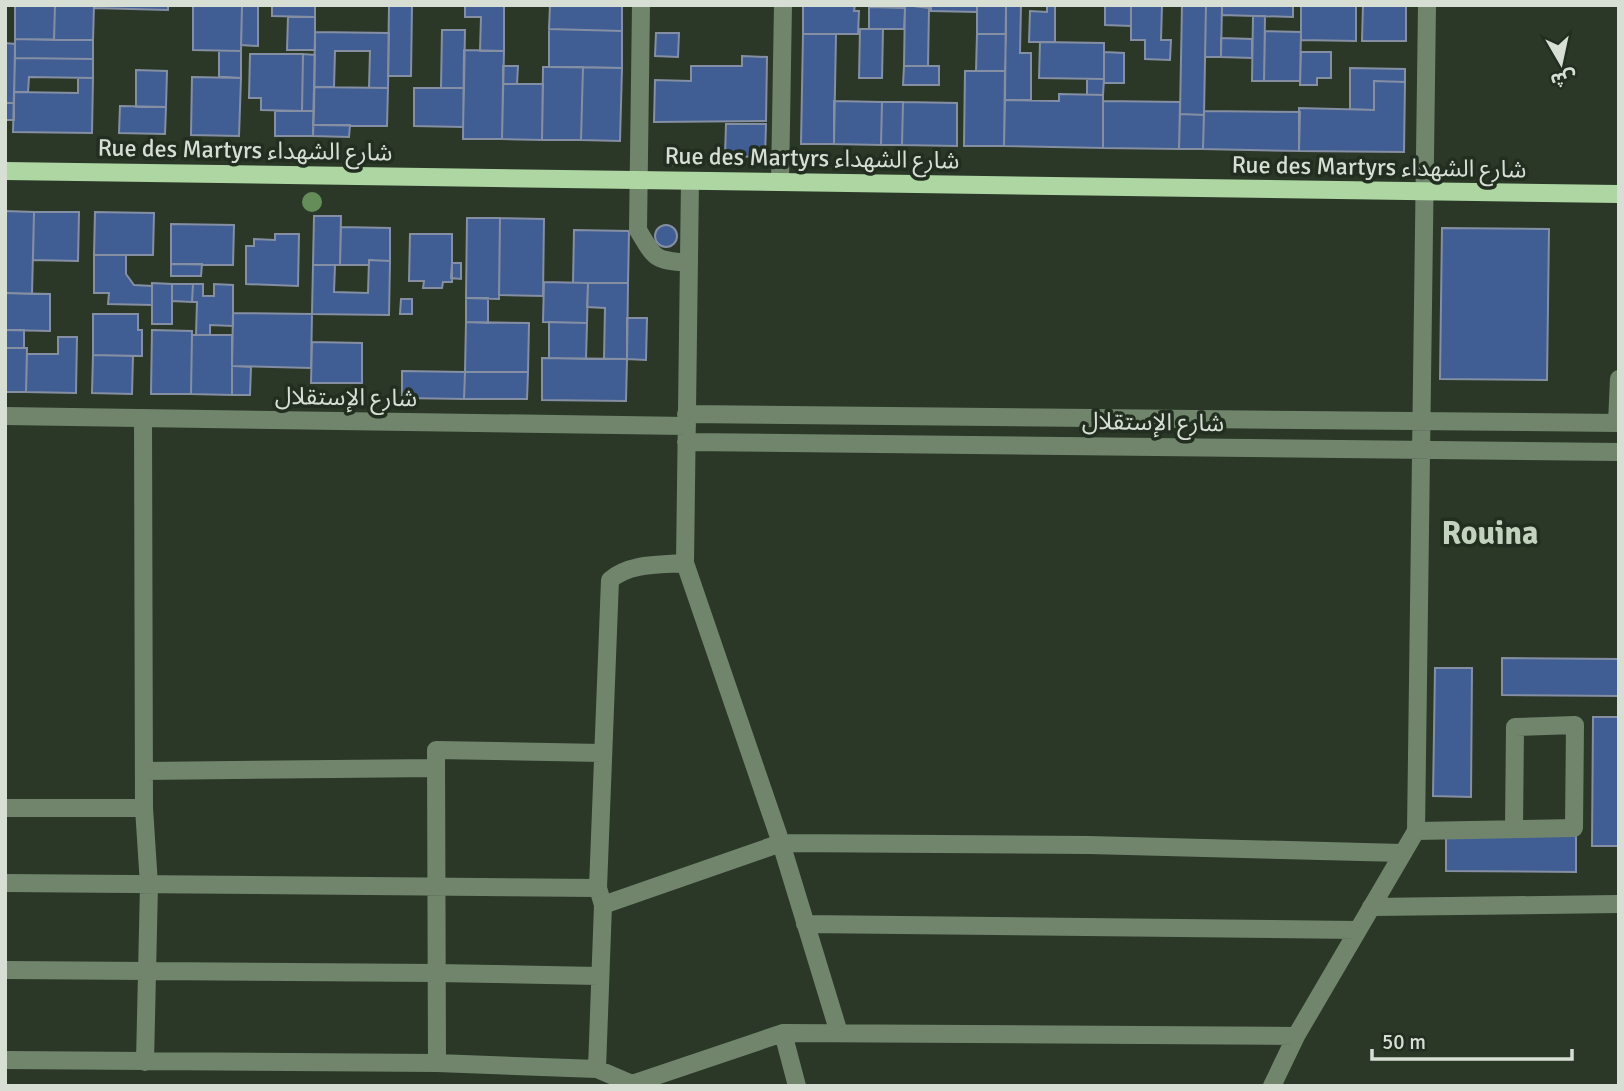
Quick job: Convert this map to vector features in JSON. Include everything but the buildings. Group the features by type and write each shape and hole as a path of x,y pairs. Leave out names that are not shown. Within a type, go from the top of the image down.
{"main road":[{"name":"Rue des Martyrs شارع الشهداء","path":"5,171 1619,194"}],"street":[{"path":"641,5 638,230 654,256 667,261 689,262"},
{"path":"780,182 783,5"},
{"path":"1272,1086 1296,1036 1416,831 1427,5"},
{"path":"690,181 685,563 781,843 839,1033"},
{"path":"1618,423 1619,379"},
{"name":"شارع الإستقلال","path":"5,416 686,427 1420,450 1619,452"},
{"path":"143,418 144,808 149,885 145,1062"},
{"name":"شارع الإستقلال","path":"686,427 1421,421 1618,423"},
{"path":"597,1069 603,905 598,888 610,580 620,571 685,563"},
{"path":"1416,831 1574,828 1575,725 1515,727 1514,828"},
{"path":"437,1063 436,750 602,753"},
{"path":"144,771 436,768"},
{"path":"5,808 144,808"},
{"path":"603,905 781,843 1089,845 1402,853"},
{"path":"5,883 598,888"},
{"path":"1371,907 1619,904"},
{"path":"806,924 1358,930"},
{"path":"5,970 599,976"},
{"path":"5,1060 437,1063 597,1069 632,1084 783,1033 1296,1036"},
{"path":"783,1033 797,1086"}],"district":[{"name":"Rouina","path":"1490,533"}]}
